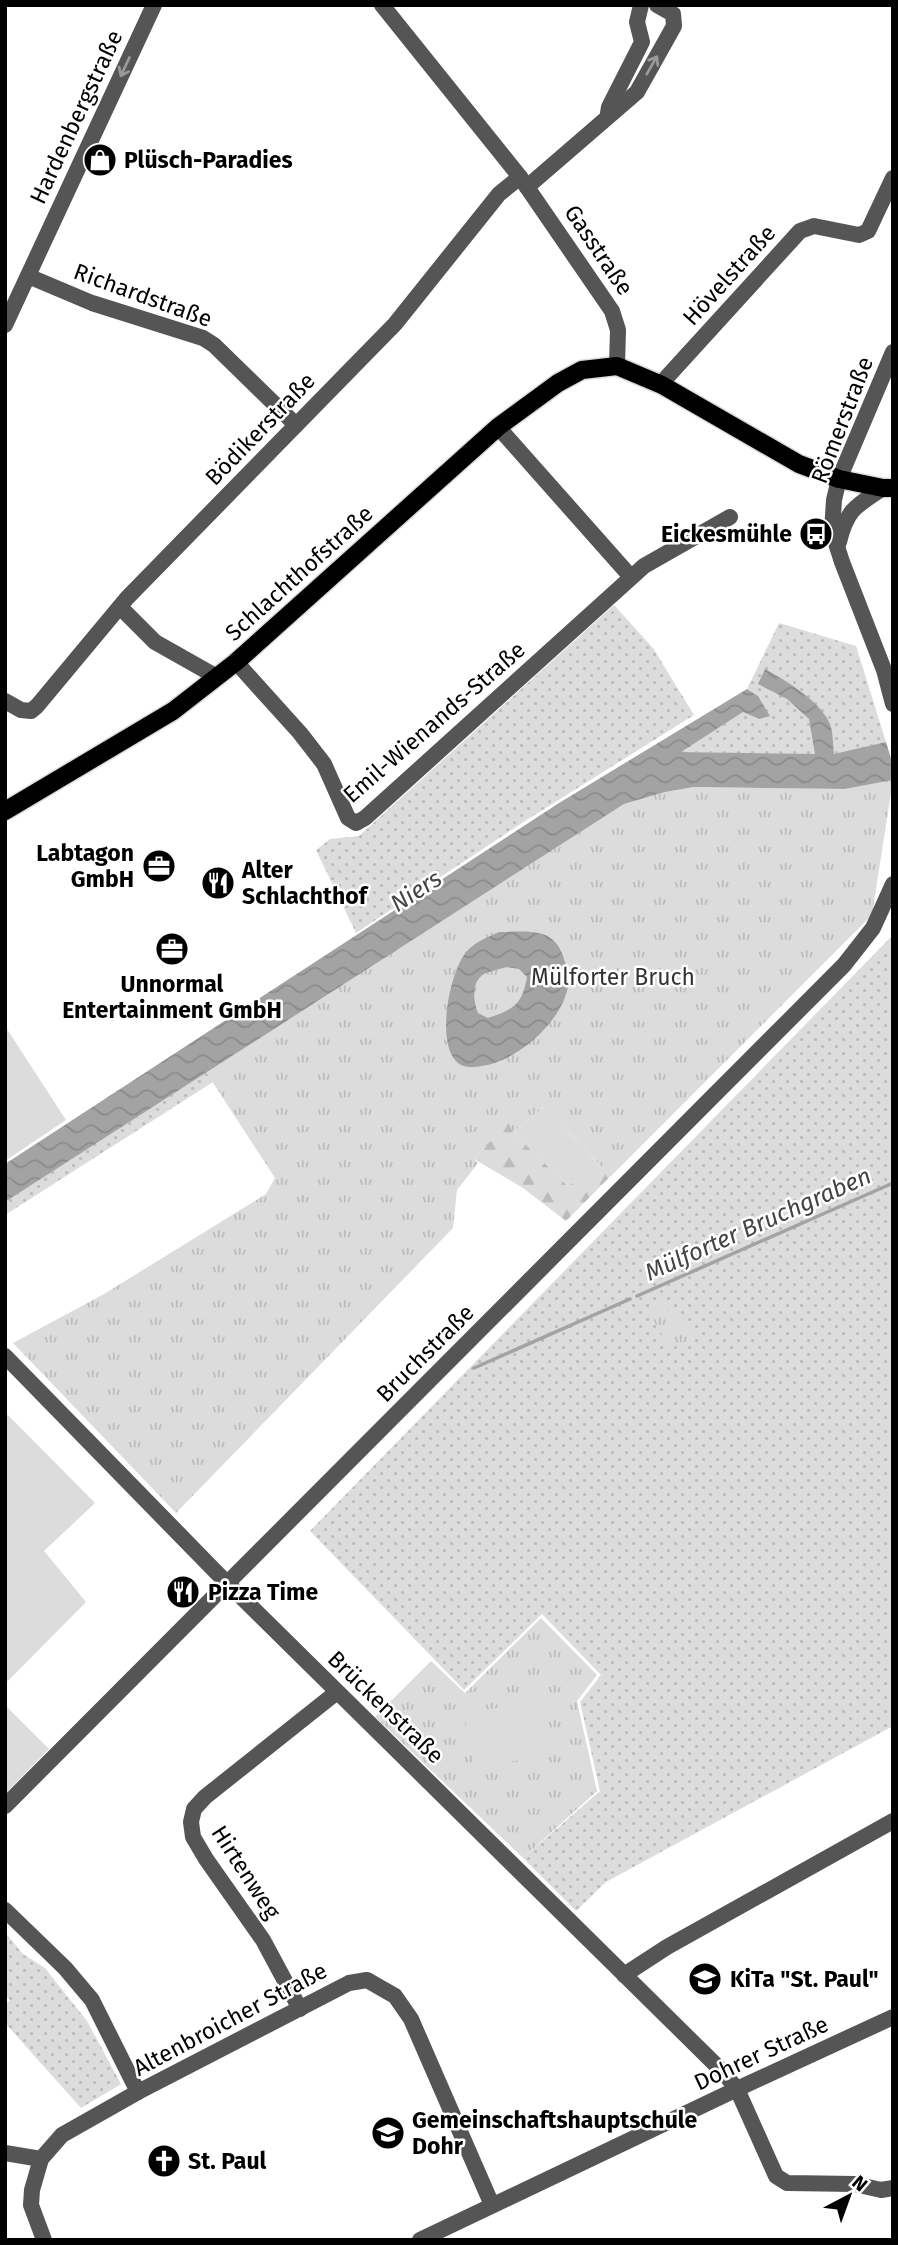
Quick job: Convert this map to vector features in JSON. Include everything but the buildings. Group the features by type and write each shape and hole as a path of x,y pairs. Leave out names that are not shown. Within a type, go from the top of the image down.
{"main road":[{"path":"617,366 662,385 787,458 839,479 888,488"},
{"name":"Schlachthofstraße","path":"5,811 173,711 217,677 498,427 558,383 582,370 617,366"}],"street":[{"name":"Hardenbergstraße","path":"5,325 153,5"},
{"name":"Gasstraße","path":"382,5 523,182 612,311 618,330 617,366"},
{"path":"608,116 609,107 642,42 636,22 641,5"},
{"name":"Bödikerstraße","path":"5,701 21,710 31,711 120,607 395,324 499,194 523,182 637,92 674,26 673,14 657,5"},
{"name":"Hövelstraße","path":"662,385 800,231 814,226 859,235 868,231 893,178"},
{"name":"Richardstraße","path":"28,276 92,303 203,338 215,345 296,425"},
{"name":"Römerstraße","path":"893,352 839,479 834,500 832,531 884,670 893,704"},
{"path":"498,427 631,577"},
{"path":"837,547 849,513 888,488"},
{"name":"Emil-Wienands-Straße","path":"236,662 324,764 348,818 356,823 365,818 644,566 730,517"},
{"path":"120,607 155,642 217,677"},
{"name":"Bruchstraße","path":"5,1807 844,965 873,928 891,893"},
{"name":"Brückenstraße","path":"5,1356 227,1584 722,2071 737,2089 776,2176 787,2183 855,2184 881,2190 893,2188"},
{"name":"Hirtenweg","path":"300,2009 263,1940 206,1859 194,1837 191,1822 194,1809 205,1797 337,1692"},
{"path":"624,1975 667,1947 893,1821"},
{"path":"5,1910 65,1968 92,2000 138,2092"},
{"name":"Altenbroicher Straße","path":"44,2240 31,2205 32,2190 41,2159 62,2135 138,2092 349,1983 367,1980 395,1996 411,2019 492,2205"},
{"name":"Dohrer Straße","path":"420,2240 893,2017"},
{"path":"5,2153 41,2159"}],"green space":[{"path":"614,605 653,648 694,715 522,823 356,933 316,850 330,839 359,836"},
{"path":"779,623 856,646 886,742 834,755 680,752 743,712 759,719 758,696 747,689"},
{"name":"Mülforter Bruch","path":"893,780 872,915 611,1176 544,1107 513,1132 508,1122 474,1159 478,1163 457,1190 453,1228 176,1513 13,1343 104,1294 266,1194 275,1178 206,1072 624,804 694,787 845,789"},
{"path":"870,915 566,1221 523,1188 474,1159 508,1121 513,1132 568,1186 598,1162 544,1107"},
{"path":"890,938 893,938 893,1726 606,1882 576,1911 523,1858 600,1791 580,1702 601,1675 542,1614 464,1690 310,1531"},
{"path":"5,1026 66,1120 5,1161"},
{"path":"206,1072 213,1082 5,1215 5,1202"},
{"path":"544,1107 598,1163 568,1186 513,1132"},
{"path":"661,1302 667,1312 676,1308 694,1338 670,1349 647,1309"},
{"path":"5,1412 95,1503 44,1551 86,1602 5,1684"},
{"path":"541,1618 597,1675 577,1701 597,1791 523,1858 375,1717 431,1661 465,1693"},
{"path":"539,1700 549,1755 474,1768 464,1714"},
{"path":"5,1705 49,1749 5,1794"},
{"path":"5,1932 23,1954 45,1968 87,2021 121,2084 81,2108 5,2023 5,2005 10,2000 5,1995"}],"water":[{"path":"765,669 803,693 821,709 831,727 834,754 886,742 893,765 893,780 845,789 694,787 624,804 5,1202 5,1164 559,803 747,689 758,696 770,716 759,719 743,712 681,752 815,754 809,719 787,699 758,684"},
{"path":"499,932 542,934 552,939 563,956 568,987 557,1014 536,1038 509,1057 495,1063 466,1067 453,1057 448,1044 446,1029 449,995 458,965 467,951","holes":["507,967 519,969 527,977 522,994 515,1005 488,1018 478,1013 474,992 480,977"]}],"waterway":[{"name":"Mülforter Bruchgraben","path":"637,1296 893,1183"},
{"name":"Mülforter Bruchgraben","path":"474,1368 630,1299"}],"place":[{"name":"Plüsch-Paradies","path":"100,160"},
{"name":"Eickesmühle","path":"816,534"},
{"name":"Labtagon GmbH","path":"159,866"},
{"name":"Alter Schlachthof","path":"218,883"},
{"name":"Unnormal Entertainment GmbH","path":"172,949"},
{"name":"Pizza Time","path":"183,1592"},
{"name":"KiTa \"St. Paul\"","path":"705,1979"},
{"name":"Gemeinschaftshauptschule Dohr","path":"388,2133"},
{"name":"St. Paul","path":"164,2161"}],"water label":[{"name":"Niers","path":"416,891"}]}
